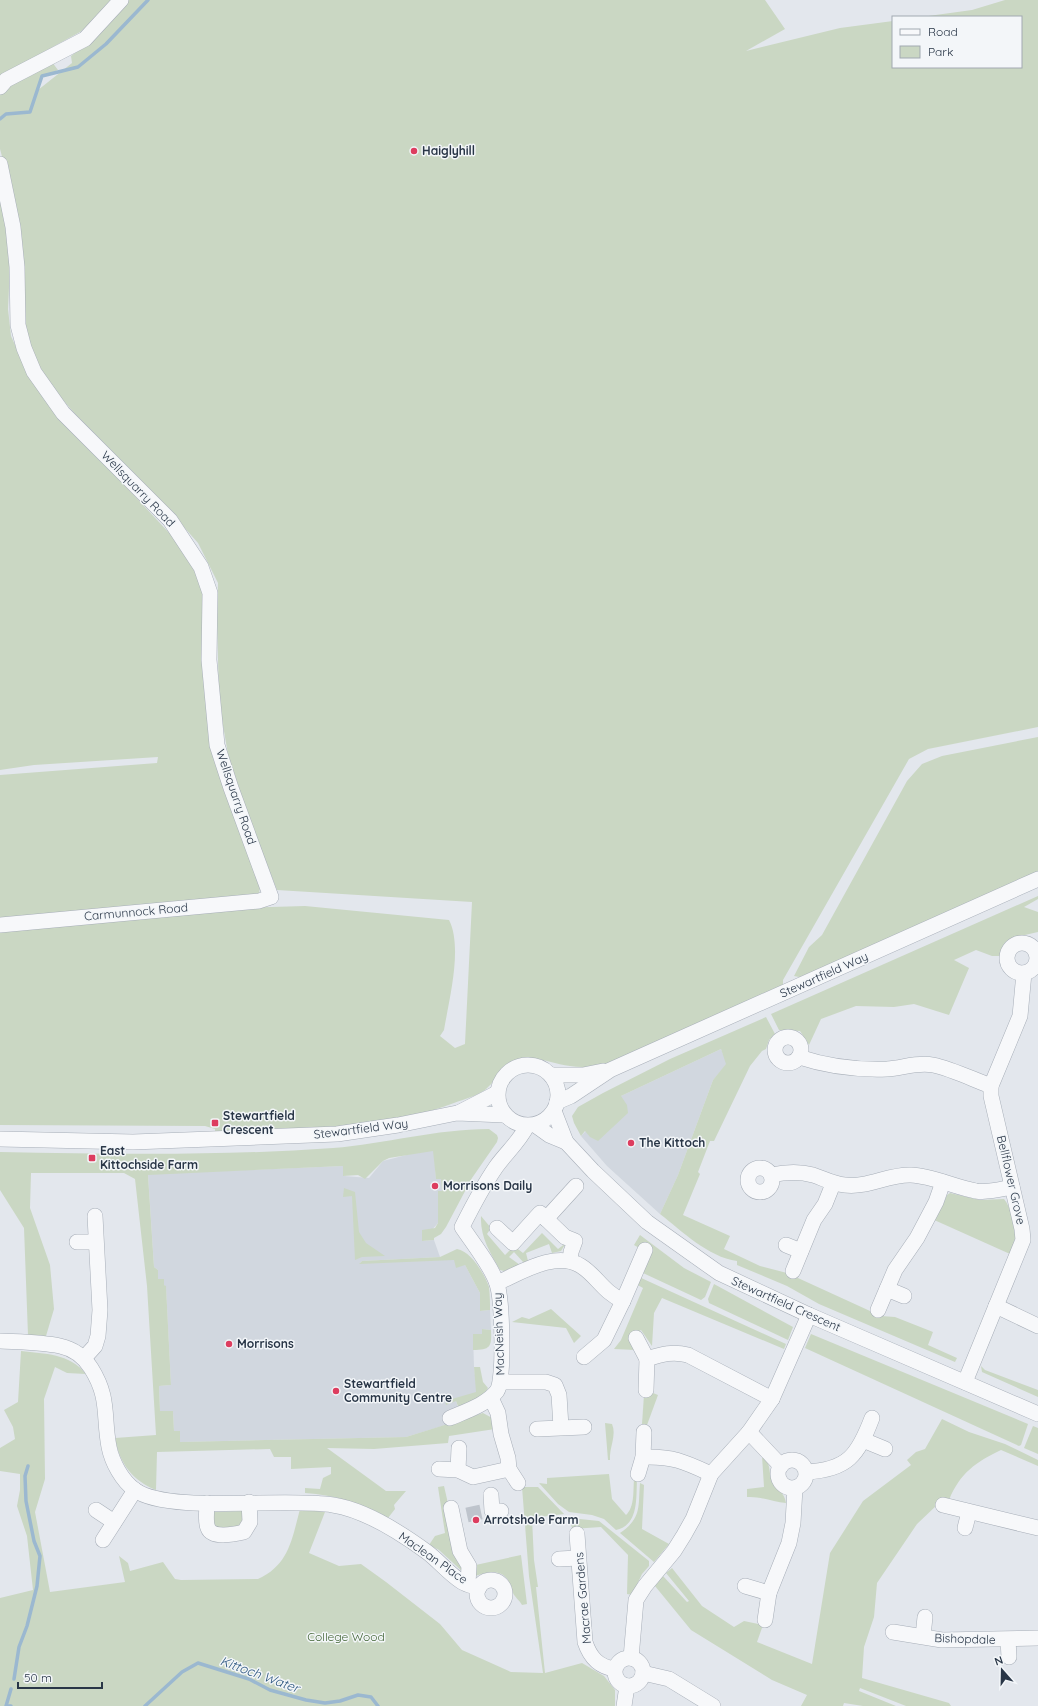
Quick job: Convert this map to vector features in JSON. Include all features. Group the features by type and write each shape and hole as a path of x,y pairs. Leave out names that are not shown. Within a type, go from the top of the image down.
{"street":[{"path":"0,87 6,80 85,39 121,0"},
{"name":"Wellsquarry Road","path":"0,164 13,233 17,267 18,325 24,348 34,372 63,413 170,520 202,567 210,593 209,660 217,744 231,788 272,897"},
{"name":"Stewartfield Way","path":"556,1106 610,1070 1038,879"},
{"name":"Carmunnock Road","path":"0,925 251,902 272,897"},
{"name":"Bellflower Grove","path":"965,1382 1023,1240 1022,1229 991,1096 991,1086 1020,1016 1024,973"},
{"path":"799,1057 819,1064 866,1068 887,1069 917,1064 933,1065 991,1086"},
{"path":"530,1064 538,1066 551,1075 557,1088 556,1106 544,1121 531,1125 520,1125 506,1117 498,1105 497,1093 502,1078 507,1072 518,1066 530,1064"},
{"name":"Stewartfield Way","path":"551,1075 583,1075 610,1070"},
{"name":"Stewartfield Way","path":"0,1139 133,1142 337,1134 398,1125 457,1113 497,1093"},
{"name":"Stewartfield Crescent","path":"556,1106 566,1142"},
{"name":"Stewartfield Way","path":"457,1113 506,1117"},
{"path":"506,1117 509,1149"},
{"name":"Stewartfield Crescent","path":"531,1125 566,1142 593,1171 647,1222 713,1269 809,1315 1038,1414"},
{"name":"MacNeish Way","path":"491,1398 501,1382 502,1356 500,1298 497,1284 462,1227 478,1197 509,1149 521,1139 531,1125"},
{"path":"771,1175 791,1172 813,1175 833,1184 850,1186 910,1175 977,1191 990,1192 1012,1187"},
{"path":"878,1310 896,1270 917,1238 936,1202 943,1182"},
{"path":"792,1271 814,1220 825,1204 833,1184"},
{"path":"546,1219 576,1186"},
{"path":"497,1228 513,1243 540,1213 565,1237 574,1241 570,1261"},
{"path":"0,1341 61,1346 84,1357 95,1346 98,1336 100,1310 95,1242 95,1216"},
{"path":"77,1242 95,1242"},
{"path":"786,1245 801,1251"},
{"path":"584,1357 604,1340 645,1250"},
{"path":"497,1284 536,1266 556,1260 570,1261 581,1266 610,1295 623,1301"},
{"path":"887,1289 904,1296"},
{"path":"996,1306 1038,1326"},
{"path":"631,1658 636,1600 645,1586 674,1551 684,1535 693,1519 712,1474 749,1432 772,1399 809,1315"},
{"path":"636,1338 647,1359 646,1390"},
{"path":"647,1359 661,1354 676,1352 688,1356 772,1399"},
{"name":"Maclean Place","path":"84,1357 99,1380 104,1393 109,1447 115,1463 123,1477 135,1490 166,1502 317,1502 335,1505 363,1514 394,1531 427,1552 462,1582 474,1586 468,1566 460,1551 474,1512 491,1495"},
{"path":"501,1382 546,1382 555,1385 559,1395 561,1427"},
{"path":"450,1418 491,1398 498,1413 500,1434 508,1458 509,1469 518,1483"},
{"path":"806,1472 826,1471 836,1468 853,1455 863,1440 872,1418"},
{"path":"537,1429 584,1427"},
{"path":"638,1474 643,1457 644,1432"},
{"path":"749,1432 781,1466"},
{"path":"863,1440 886,1448"},
{"path":"458,1470 459,1448"},
{"path":"643,1457 664,1456 682,1461 712,1474"},
{"path":"796,1461 800,1463 806,1472 804,1482 795,1488 789,1488 780,1481 779,1471 781,1466 785,1462 796,1461"},
{"path":"439,1469 458,1470 473,1476 509,1469"},
{"path":"765,1620 769,1593 789,1543 793,1523 795,1488"},
{"path":"103,1540 135,1490"},
{"path":"206,1503 208,1530 214,1534 244,1532 250,1522 249,1502"},
{"path":"943,1505 1038,1528"},
{"path":"96,1510 114,1522"},
{"path":"965,1528 969,1512"},
{"name":"Macrae Gardens","path":"578,1534 578,1558 585,1642 589,1653 596,1662 608,1668 615,1669"},
{"path":"559,1559 578,1558"},
{"path":"746,1586 769,1593"},
{"name":"Bishopdale","path":"923,1636 925,1617"},
{"name":"Bishopdale","path":"893,1632 942,1640 1008,1640 1038,1638"},
{"name":"Bishopdale","path":"1008,1640 1009,1657"},
{"path":"624,1658 631,1658 637,1660 642,1666 643,1673 640,1680 634,1685 627,1686 620,1683 615,1677 615,1669 618,1663 624,1658"},
{"path":"643,1673 669,1679 713,1706"},
{"path":"624,1706 627,1686"}],"shaded area":[{"path":"721,1049 727,1064 713,1080 678,1175 660,1214 607,1166 581,1136 621,1096"},
{"path":"422,1151 434,1151 436,1179 441,1179 442,1191 438,1191 438,1223 422,1241 434,1240 440,1257 362,1261 360,1263 443,1259 454,1260 465,1265 480,1293 480,1311 490,1310 491,1330 482,1329 482,1334 473,1334 474,1367 477,1392 456,1401 462,1420 406,1437 180,1442 180,1431 174,1431 173,1411 160,1411 159,1386 171,1385 166,1287 158,1279 158,1270 154,1267 148,1174 343,1166 344,1176 369,1178 383,1161"}],"green space":[{"path":"0,0 114,0 102,13 80,32 9,71 0,80"},
{"path":"128,0 765,0 785,29 746,51 840,28 892,21 892,68 1022,68 1022,16 928,16 972,10 1005,0 1038,0 1038,727 928,749 909,759 783,980 783,987 620,1060 589,1067 576,1067 538,1059 519,1060 509,1065 485,1090 478,1094 425,1112 396,1119 336,1128 215,1134 215,1129 205,1126 0,1125 0,930 239,908 305,906 449,920 453,931 455,944 454,974 444,1030 440,1036 455,1048 465,1044 472,902 277,890 231,772 219,702 217,616 218,583 198,543 159,499 76,415 48,383 35,357 24,325 4,164 0,149 0,87 49,58 58,70 42,77 38,90 72,63 71,56 92,40"},
{"path":"0,190 11,245 8,309 11,336 29,376 59,415 187,552 202,580 210,726 260,887 259,894 0,919 0,775 157,763 158,757 34,765 0,770"},
{"path":"1038,737 1038,872 804,978 794,976 809,947 822,935 907,781 922,764 942,756"},
{"path":"1038,896 1038,899 1024,907 1038,912 1038,932 1016,937 1005,943 1001,956 992,956 976,950 954,960 969,968 949,1015 914,1004 894,1007 856,1006 821,1019 809,1045 800,1031 779,1030 771,1014"},
{"path":"766,1017 775,1034 769,1040 766,1049 762,1051 750,1066 714,1141 710,1141 698,1172 700,1174 683,1215 730,1236 724,1249 760,1266 787,1273 881,1316 895,1317 933,1332 928,1345 957,1358 955,1362 819,1304 787,1286 737,1265 737,1261 726,1259 706,1249 660,1214 678,1175 713,1080 726,1064 721,1049 621,1096 627,1105 628,1113 598,1141 590,1137 585,1131 581,1136 572,1116 578,1107 670,1059"},
{"path":"489,1129 497,1135 497,1142 472,1178 446,1227 441,1234 434,1238 434,1240 422,1241 422,1230 435,1228 438,1223 438,1191 442,1191 441,1179 436,1179 433,1151 389,1158 383,1161 365,1179 358,1175 343,1176 343,1166 148,1175 154,1267 158,1270 158,1279 164,1279 164,1285 166,1286 171,1385 159,1386 160,1411 173,1411 174,1431 180,1431 180,1442 406,1437 483,1413 494,1419 495,1429 449,1436 448,1443 374,1449 327,1448 386,1491 406,1491 394,1505 395,1509 388,1518 358,1504 338,1498 305,1493 305,1488 320,1489 323,1478 331,1474 331,1467 291,1469 291,1457 274,1457 270,1449 157,1452 156,1490 140,1482 128,1470 120,1455 115,1438 156,1435 147,1286 135,1179 124,1173 31,1173 30,1208 50,1265 54,1309 46,1336 28,1335 24,1228 0,1190 0,1152 166,1154 291,1151 352,1146 450,1131"},
{"path":"344,1188 355,1192 359,1232 366,1243 385,1256 362,1257 355,1260 352,1196 343,1197"},
{"path":"950,1193 980,1200 1004,1199 1011,1213 1015,1230 1015,1239 1010,1254 932,1219 941,1209 947,1195"},
{"path":"481,1216 491,1228 487,1234 505,1255 514,1246 523,1253 542,1233 558,1249 566,1243 561,1251 552,1253 549,1244 526,1253 528,1261 524,1263 514,1252 509,1257 520,1265 504,1271 500,1270 489,1251 484,1238"},
{"path":"640,1235 684,1268 711,1282 705,1297 701,1300 643,1273 641,1249 634,1245"},
{"path":"457,1249 467,1254 477,1264 484,1276 489,1287 490,1310 480,1311 480,1293 465,1265 456,1268 454,1260 359,1264 362,1261 440,1257"},
{"path":"639,1277 786,1344 784,1349 662,1298 654,1313 652,1346 641,1330 628,1339 635,1350 614,1349 621,1340 643,1288 636,1284"},
{"path":"714,1284 793,1327 788,1340 709,1303 708,1299"},
{"path":"551,1309 581,1336 574,1343 566,1328 512,1322 522,1317 529,1319"},
{"path":"482,1329 491,1330 490,1344 486,1348 473,1350 473,1334 482,1334"},
{"path":"811,1334 1028,1424 1021,1445 1019,1446 805,1348"},
{"name":"College Wood","path":"21,1351 48,1354 64,1358 79,1367 86,1374 67,1373 55,1367 44,1399 45,1479 35,1512 50,1592 125,1582 119,1556 128,1563 130,1571 163,1562 175,1579 181,1580 258,1579 277,1566 283,1559 288,1550 300,1509 325,1512 309,1553 339,1566 361,1564 440,1624 462,1650 511,1672 543,1673 529,1576 522,1487 538,1487 564,1514 532,1518 534,1560 538,1587 536,1587 545,1673 582,1663 604,1676 615,1690 615,1706 0,1706 0,1598 33,1590 27,1536 17,1506 20,1490 20,1474 0,1471 0,1448 15,1439 13,1427 4,1410 18,1402"},
{"path":"981,1366 985,1370 1038,1390 1038,1397 982,1372"},
{"path":"474,1367 480,1367 483,1382 488,1388 483,1396 459,1409 456,1401 446,1405 445,1401 476,1392"},
{"path":"653,1393 658,1395 647,1425 642,1424 644,1395"},
{"path":"942,1419 969,1432 1005,1444 1038,1460 1038,1466 1001,1450 976,1464 958,1482 949,1500 937,1505 917,1524 877,1583 874,1617 864,1647 862,1678 949,1703 951,1706 906,1706 860,1688 859,1691 896,1706 863,1706 844,1703 843,1706 801,1706 807,1695 772,1680 691,1630 655,1586 663,1576 687,1602 689,1601 666,1573 672,1568 702,1606 734,1627 744,1621 763,1625 757,1642 812,1664 830,1553 863,1501 911,1465 907,1460 916,1452 925,1449"},
{"path":"605,1423 612,1424 614,1433 610,1460 608,1460"},
{"path":"1033,1426 1038,1428 1038,1454 1024,1448"},
{"path":"762,1456 768,1463 771,1477 784,1496 786,1503 757,1497 747,1497 747,1489 764,1487"},
{"path":"609,1474 612,1499 626,1515 631,1508 634,1479 637,1479 635,1510 629,1523 616,1530 604,1519 592,1515 569,1512 558,1504 539,1483 547,1484 547,1478"},
{"path":"640,1483 644,1485 642,1529 669,1544 654,1562 620,1533 632,1522 638,1511"},
{"path":"444,1486 464,1573 439,1550 429,1545 435,1536 445,1533 438,1487"},
{"path":"242,1511 245,1515 240,1527 217,1528 212,1524 213,1512"},
{"path":"570,1518 599,1521 649,1561 649,1566 642,1574 632,1595 627,1594 628,1555 601,1527 572,1529"},
{"path":"521,1555 527,1604 522,1605 514,1594 511,1585 502,1574 490,1572 471,1576 471,1566"}],"waterway":[{"path":"0,119 6,114 30,112 42,76 78,67 106,44 148,0"},
{"path":"14,1679 19,1647 27,1626 37,1586 40,1556 34,1541 26,1501 25,1476 28,1466"},
{"name":"Kittoch Water","path":"145,1706 182,1672 198,1663 249,1679 270,1690 306,1700 325,1703 340,1701 358,1695 371,1697 378,1706"},
{"path":"11,1689 6,1706 11,1706"}],"tunnel":[{"path":"467,1515 481,1512"}],"place":[{"name":"Haiglyhill","path":"414,151"},
{"name":"Stewartfield Crescent","path":"215,1123"},
{"name":"The Kittoch","path":"631,1143"},
{"name":"East Kittochside Farm","path":"92,1158"},
{"name":"Morrisons Daily","path":"435,1186"},
{"name":"Morrisons","path":"229,1344"},
{"name":"Stewartfield Community Centre","path":"336,1391"},
{"name":"Arrotshole Farm","path":"476,1520"}]}
